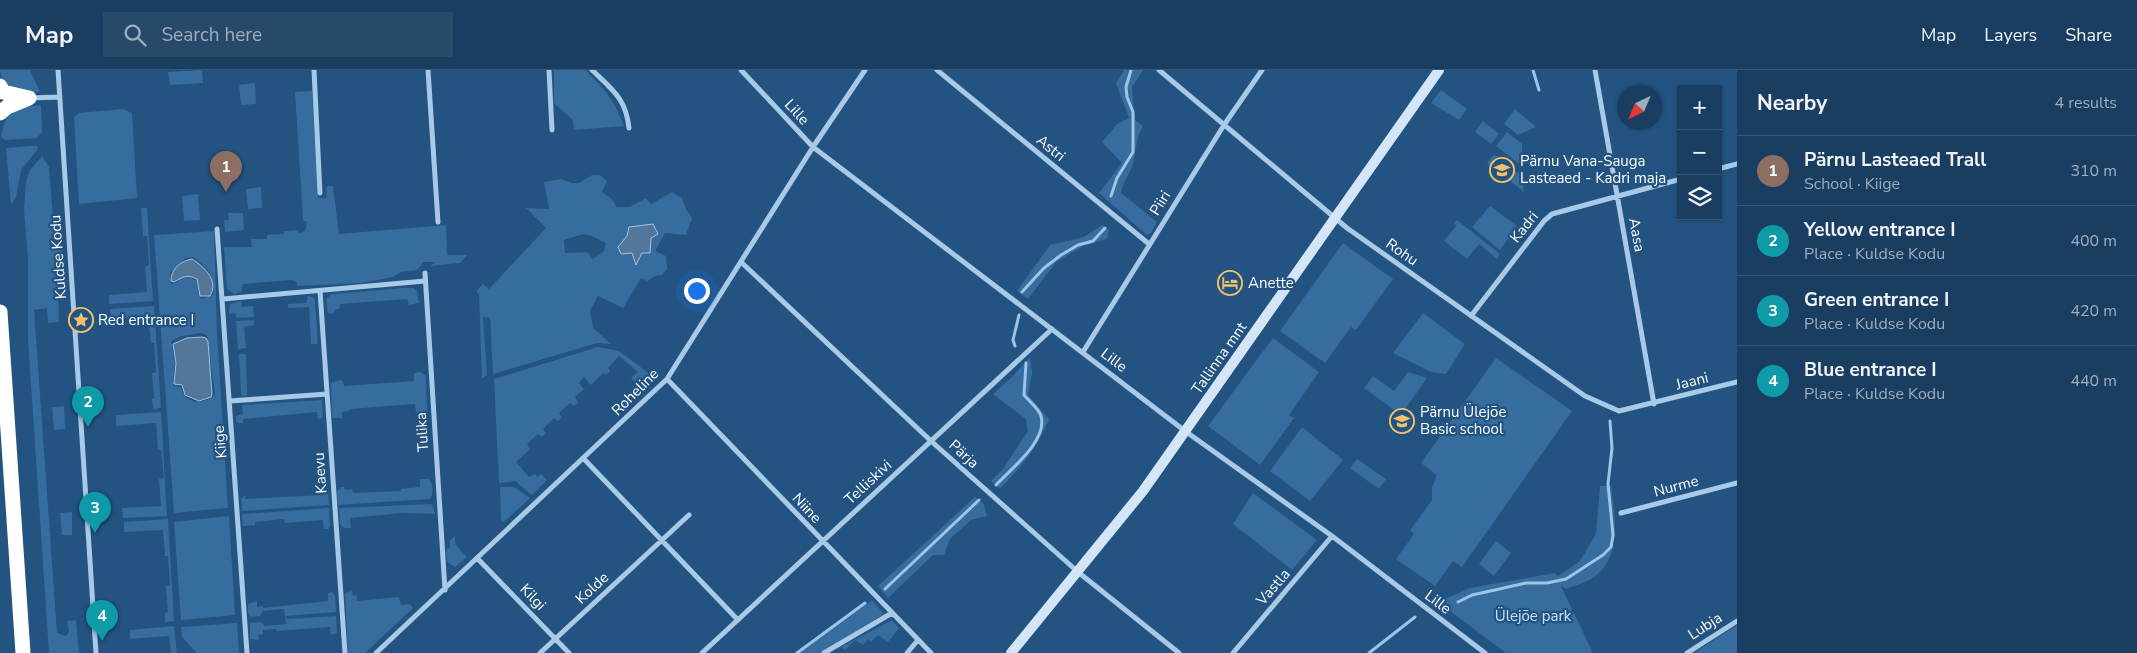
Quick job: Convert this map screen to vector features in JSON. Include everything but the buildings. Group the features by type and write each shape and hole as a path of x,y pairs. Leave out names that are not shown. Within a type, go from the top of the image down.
{"highway":[{"path":"0,86 3,92 29,98"},
{"path":"0,113 29,98"},
{"path":"0,312 23,653"}],"main road":[{"name":"Tallinna mnt","path":"1011,653 1143,491 1439,70"}],"street":[{"name":"Kuldse Kodu","path":"58,70 96,653"},
{"path":"314,70 320,194"},
{"path":"428,70 438,222"},
{"path":"549,70 552,130"},
{"path":"592,70 619,96 627,114 629,128"},
{"name":"Lille","path":"741,70 813,147 1185,431 1332,536 1485,653"},
{"name":"Roheline","path":"376,653 668,379 813,147 865,70"},
{"name":"Astri","path":"937,70 1149,244"},
{"name":"Rohu","path":"1159,70 1335,219 1585,396 1619,410 1654,404"},
{"name":"Piiri","path":"1083,352 1224,125 1262,70"},
{"name":"Aasa","path":"1594,70 1654,404"},
{"path":"29,98 59,97"},
{"path":"1722,168 1737,164"},
{"name":"Kadri","path":"1471,316 1552,214 1677,180"},
{"name":"Kiige","path":"217,229 247,653"},
{"name":"Pärja","path":"741,262 931,442 1078,572 1179,653"},
{"name":"Tulika","path":"425,274 445,590"},
{"path":"223,299 425,282"},
{"name":"Kaevu","path":"320,291 345,653"},
{"name":"Telliskivi","path":"702,653 1052,329"},
{"name":"Niine","path":"668,379 822,542 931,653"},
{"name":"Jaani","path":"1654,404 1737,382"},
{"path":"230,401 327,394"},
{"path":"584,459 738,620"},
{"name":"Nurme","path":"1621,513 1737,483"},
{"name":"Kolde","path":"540,653 689,515"},
{"name":"Vastla","path":"1233,653 1332,536"},
{"name":"Kilgi","path":"478,559 570,653"},
{"path":"824,653 892,613"},
{"name":"Lubja","path":"1687,653 1737,621"},
{"path":"907,653 918,640"}],"green space":[{"path":"0,70 30,70 40,92 19,93 3,83"},
{"path":"202,70 203,83 170,85 168,72"},
{"path":"554,70 585,70 608,95 617,109 624,126 574,130 573,120 554,103"},
{"path":"1124,70 1143,70 1132,87 1135,120 1143,126 1133,164 1121,193 1157,222 1151,233 1147,235 1099,193 1122,163 1102,142 1117,124 1129,118 1116,83"},
{"path":"255,83 256,104 241,105 239,85"},
{"path":"1441,90 1467,109 1459,120 1431,103"},
{"path":"312,91 318,198 326,198 327,186 333,186 339,234 446,225 447,255 467,255 460,263 430,266 436,262 424,262 417,270 401,272 393,277 362,283 297,286 296,281 291,280 243,284 241,292 234,294 227,289 224,247 252,247 251,239 267,239 267,235 284,234 284,231 296,230 299,233 305,231 307,222 303,220 295,92"},
{"path":"41,105 42,132 37,138 6,140 1,137 6,120 13,111 24,107"},
{"path":"123,109 132,113 137,198 79,204 74,117 79,113"},
{"path":"1515,109 1536,127 1518,135 1504,124"},
{"path":"1483,121 1499,134 1491,144 1475,132"},
{"path":"1507,132 1522,144 1522,166 1496,146"},
{"path":"37,146 38,149 21,170 16,197 11,205 6,148"},
{"path":"1494,154 1522,176 1524,192 1487,163"},
{"path":"42,156 49,167 54,232 61,232 64,287 58,288 59,322 48,323 47,308 34,310 57,633 66,636 69,632 67,621 76,620 79,653 49,653 28,339 28,258 24,210 26,181 30,170"},
{"path":"592,175 600,175 607,181 602,192 612,199 617,207 630,207 646,198 651,204 672,192 682,198 692,218 686,235 665,233 655,251 666,256 667,269 662,275 655,276 647,281 641,278 623,308 598,296 590,310 593,328 611,344 597,343 493,374 490,318 483,317 487,375 482,378 479,294 476,292 483,284 489,289 546,228 526,208 549,209 544,182 561,179 572,183 579,183","holes":["583,234 606,243 604,251 593,259 587,252 565,253 564,240"]},
{"path":"261,187 262,208 248,209 246,189"},
{"path":"198,194 200,220 184,221 182,196"},
{"path":"1490,206 1517,226 1500,250 1472,227"},
{"path":"141,208 147,208 153,301 109,304 109,295 147,292 145,266 149,265 147,236 143,236"},
{"path":"228,213 243,213 244,230 225,232 224,220 229,220"},
{"path":"1457,220 1500,254 1497,259 1479,244 1467,259 1444,241 1456,226 1454,223"},
{"path":"1102,225 1109,230 1107,239 1083,246 1056,262 1028,299 1017,291 1050,245 1084,237"},
{"path":"214,231 217,333 228,508 174,513 154,235","holes":["193,257 203,265 212,278 213,295 202,299 199,296 196,280 188,277 181,278 171,284 170,273 185,258","201,333 207,335 215,394 211,398 200,402 190,400 183,393 181,387 173,386 175,362 171,341 182,336"]},
{"path":"1343,243 1393,279 1356,330 1351,327 1325,363 1280,331"},
{"path":"414,288 417,291 419,303 409,305 407,299 340,304 340,308 335,310 334,313 328,314 326,299 332,294"},
{"path":"308,296 314,298 315,301 318,344 311,344 309,307 288,308 288,304 306,303"},
{"path":"241,301 242,307 253,306 254,317 236,318 236,313 229,314 230,304"},
{"path":"154,306 161,408 153,409 152,373 156,372 154,343 151,343 148,317 111,318 110,309"},
{"path":"1423,313 1465,344 1446,374 1431,372 1393,353"},
{"path":"254,320 254,325 244,327 246,348 238,349 236,321"},
{"path":"1273,338 1319,372 1289,415 1294,418 1260,465 1208,426"},
{"path":"598,347 619,351 655,378 638,396 632,388 636,383 631,378 638,372 619,356 608,368 610,371 606,375 603,373 591,385 584,377 579,383 584,389 575,397 578,402 574,406 570,403 559,413 562,418 558,421 554,418 543,429 546,433 542,437 538,434 527,444 530,449 516,462 529,477 535,474 537,477 541,474 547,480 532,495 515,481 499,483 494,379"},
{"path":"239,354 246,354 247,395 242,396 241,392"},
{"path":"1030,357 1032,373 1028,395 1049,419 1039,440 1028,456 1000,489 991,481 1003,469 1028,431 1026,419 993,394"},
{"path":"1496,358 1572,411 1462,567 1453,561 1435,586 1396,559 1414,534 1410,530 1432,500 1432,487 1437,475 1421,463"},
{"path":"421,372 426,376 427,411 416,412 415,404 350,409 349,411 342,412 342,418 332,418 331,383 339,380 343,381 344,386 414,381 414,373"},
{"path":"1408,372 1427,378 1401,415 1364,388 1373,376 1394,391"},
{"path":"322,400 323,417 318,420 317,412 243,419 243,423 236,421 236,416 243,414 242,405"},
{"path":"64,406 65,429 54,430 52,407"},
{"path":"161,412 167,516 123,518 122,508 161,506 159,479 164,478 161,450 158,449 156,423 116,426 116,415"},
{"path":"1302,427 1343,460 1310,501 1270,471"},
{"path":"1357,459 1386,479 1379,489 1350,468"},
{"path":"420,479 429,479 430,481 432,491 430,499 338,505 337,492 341,487 344,487 345,490 352,489 353,493 401,491 401,489 420,487"},
{"name":"Ülejõe park","path":"1600,486 1611,486 1614,511 1614,537 1608,561 1601,571 1591,579 1566,589 1561,586 1593,653 1506,653 1438,602 1470,588 1555,573 1558,576 1580,561 1596,534"},
{"path":"322,487 328,490 329,505 242,511 241,499 245,495 245,499 322,495"},
{"path":"500,487 514,487 530,498 504,522 501,520"},
{"path":"1253,493 1317,540 1292,570 1233,524"},
{"path":"975,497 984,504 987,516 971,520 950,539 944,555 933,555 888,598 878,586"},
{"path":"432,504 435,514 402,513 350,518 351,528 344,528 340,524 339,508"},
{"path":"329,508 330,526 328,529 324,529 323,520 285,523 284,519 255,522 255,525 243,526 242,514"},
{"path":"72,512 72,535 62,535 60,513"},
{"path":"229,516 235,615 181,620 174,522"},
{"path":"168,519 174,621 165,622 165,613 168,612 166,586 170,585 168,556 165,556 163,530 124,532 124,522"},
{"path":"455,536 455,544 467,557 455,567 447,562 446,549 450,548 450,541"},
{"path":"1496,541 1511,553 1494,576 1479,564"},
{"path":"352,591 353,596 357,595 357,601 399,597 401,605 410,604 413,608 365,653 348,653 345,593"},
{"path":"332,592 335,595 336,612 286,616 287,619 336,616 337,633 331,635 330,627 277,631 276,629 263,630 263,634 258,635 259,640 250,639 250,623 261,622 265,626 286,624 284,609 263,611 260,616 251,617 248,613 248,604 257,601 257,607 263,606 263,608 328,601 328,593"},
{"path":"872,600 884,614 819,653 799,653"},
{"path":"892,620 899,628 888,642 878,635 871,642 868,639 863,645 855,640 845,650 841,647"},
{"path":"237,623 239,653 197,653 182,637 181,627"},
{"path":"1737,625 1737,653 1694,653"},
{"path":"174,626 177,653 171,653 169,636 130,639 130,630"}],"shaded area":[{"path":"653,224 658,234 651,238 650,253 642,253 636,265 632,253 621,254 618,247 627,236 629,227"},
{"path":"192,259 206,270 212,280 213,285 210,296 200,296 197,279 193,277 185,277 174,282 171,281 171,276 177,266 184,261"},
{"path":"187,338 206,338 208,342 212,394 211,397 199,401 185,395 182,385 174,384 176,363 173,344"}],"waterway":[{"path":"1111,196 1117,178 1133,152 1133,112 1127,97 1126,87 1131,70"},
{"path":"1533,70 1539,90"},
{"path":"1022,292 1044,268 1078,245 1093,241 1105,228"},
{"path":"1015,346 1013,340 1019,315"},
{"path":"996,485 1027,454 1039,435 1042,425 1040,413 1024,395 1026,363"},
{"path":"1458,602 1472,595 1526,583 1547,583 1566,579 1603,555 1611,547 1613,535 1608,484 1612,448 1610,421"},
{"path":"885,589 979,500"},
{"path":"797,653 865,603"},
{"path":"1369,653 1415,617"}],"place":[{"name":"Pärnu Vana-Sauga Lasteaed - Kadri maja","path":"1502,170"},
{"name":"Pärnu Lasteaed Trall","path":"226,192"},
{"name":"Anette","path":"1230,283"},
{"name":"Red entrance I","path":"81,320"},
{"name":"Pärnu Ülejõe Basic school","path":"1402,421"},
{"name":"Yellow entrance I","path":"88,427"},
{"name":"Green entrance I","path":"95,533"},
{"name":"Blue entrance I","path":"102,641"}]}
